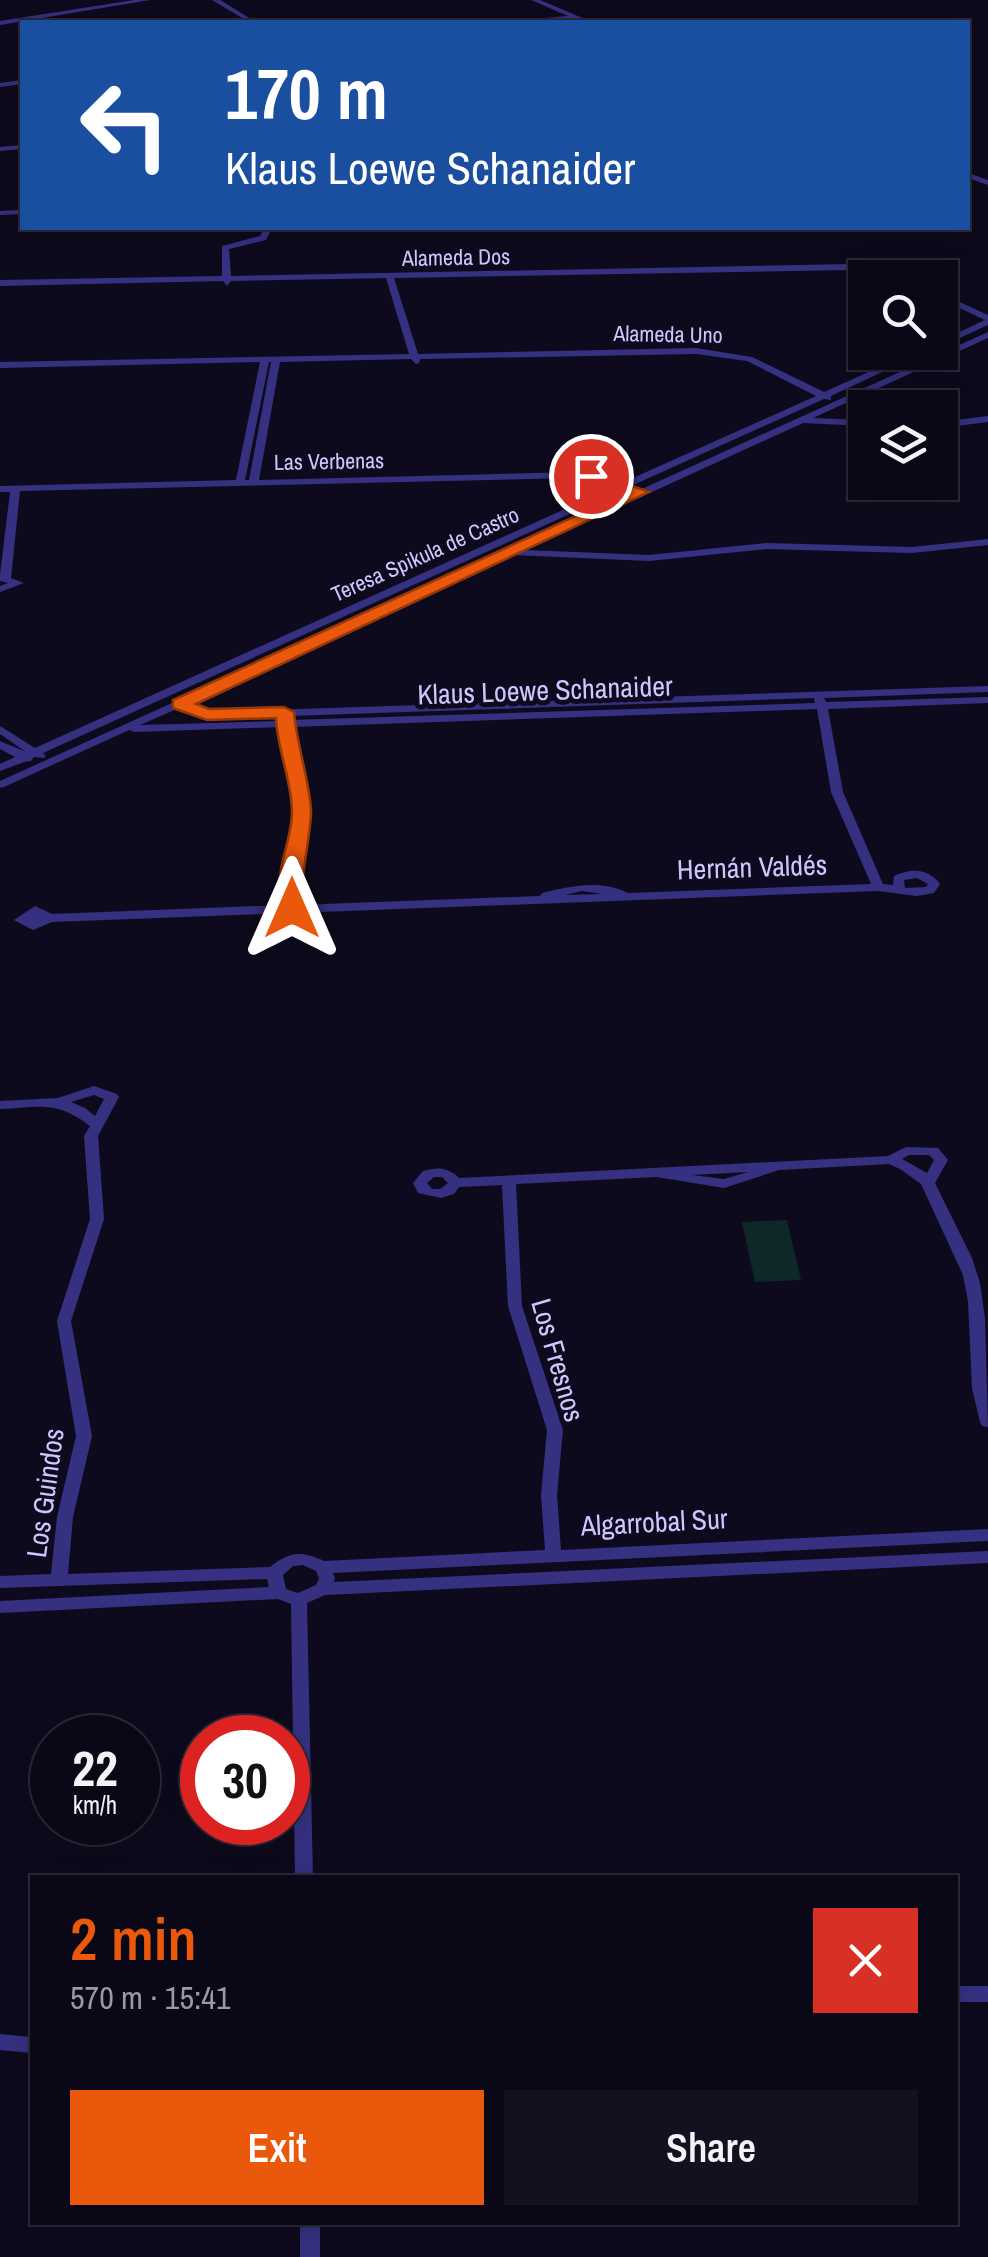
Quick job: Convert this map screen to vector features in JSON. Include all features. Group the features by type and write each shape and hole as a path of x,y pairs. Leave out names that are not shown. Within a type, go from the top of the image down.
{"street":[{"path":"0,23 147,0"},
{"path":"215,0 250,20"},
{"path":"534,0 583,20"},
{"path":"227,281 224,248 263,238 267,230"},
{"name":"Alameda Dos","path":"390,278 848,267"},
{"name":"Alameda Dos","path":"0,285 848,270"},
{"path":"390,278 416,359"},
{"path":"958,302 988,317"},
{"path":"958,334 988,317"},
{"name":"Teresa Spikula de Castro","path":"0,785 988,336"},
{"name":"Alameda Uno","path":"0,368 709,356 750,365 836,404"},
{"path":"254,482 270,362"},
{"path":"240,483 270,362"},
{"name":"Teresa Spikula de Castro","path":"0,768 880,370"},
{"path":"784,414 802,420 848,422"},
{"path":"958,422 988,419"},
{"name":"Las Verbenas","path":"0,489 583,475 641,492"},
{"path":"0,589 18,584 16,579 3,578 15,489"},
{"path":"492,545 512,552 640,558 766,546 900,550 988,542"},
{"name":"Klaus Loewe Schanaider","path":"105,720 124,729 284,718 820,700 988,689"},
{"name":"Klaus Loewe Schanaider","path":"164,694 207,715 284,718"},
{"name":"Klaus Loewe Schanaider","path":"820,700 988,700"},
{"name":"Hernán Valdés","path":"820,700 838,794 869,857 878,887"},
{"path":"284,718 302,811 290,872 292,908"},
{"path":"0,729 37,751 47,764"},
{"path":"0,744 22,758 47,764"},
{"name":"Hernán Valdés","path":"50,918 899,886"},
{"name":"Los Guindos","path":"0,1105 59,1102 89,1091 108,1092 111,1103 95,1123 90,1152 98,1197 97,1218 64,1321 84,1436 65,1517 58,1580"},
{"path":"59,1102 95,1123"},
{"path":"454,1183 655,1172 724,1184 783,1165 891,1160 906,1151 934,1151 941,1160 930,1180"},
{"path":"891,1160 930,1180 972,1281 979,1394 988,1422"},
{"name":"Los Fresnos","path":"510,1180 515,1306 555,1430 550,1495 554,1554"},
{"name":"Algarrobal Sur","path":"322,1567 988,1535"},
{"name":"Algarrobal Sur","path":"323,1589 988,1557"},
{"path":"0,1582 274,1574 296,1559 322,1567 327,1578 323,1589 299,1600 278,1593 0,1607"},
{"path":"274,1574 278,1593"},
{"path":"299,1600 304,1875"},
{"path":"958,1994 988,1994"},
{"path":"0,2042 30,2045"},
{"path":"310,2225 310,2257"}],"green space":[{"path":"787,1220 801,1280 755,1282 742,1222"}],"route":[{"path":"292,908 290,872 302,811 287,749 284,712 207,715 180,704 641,492 591,476"}]}
